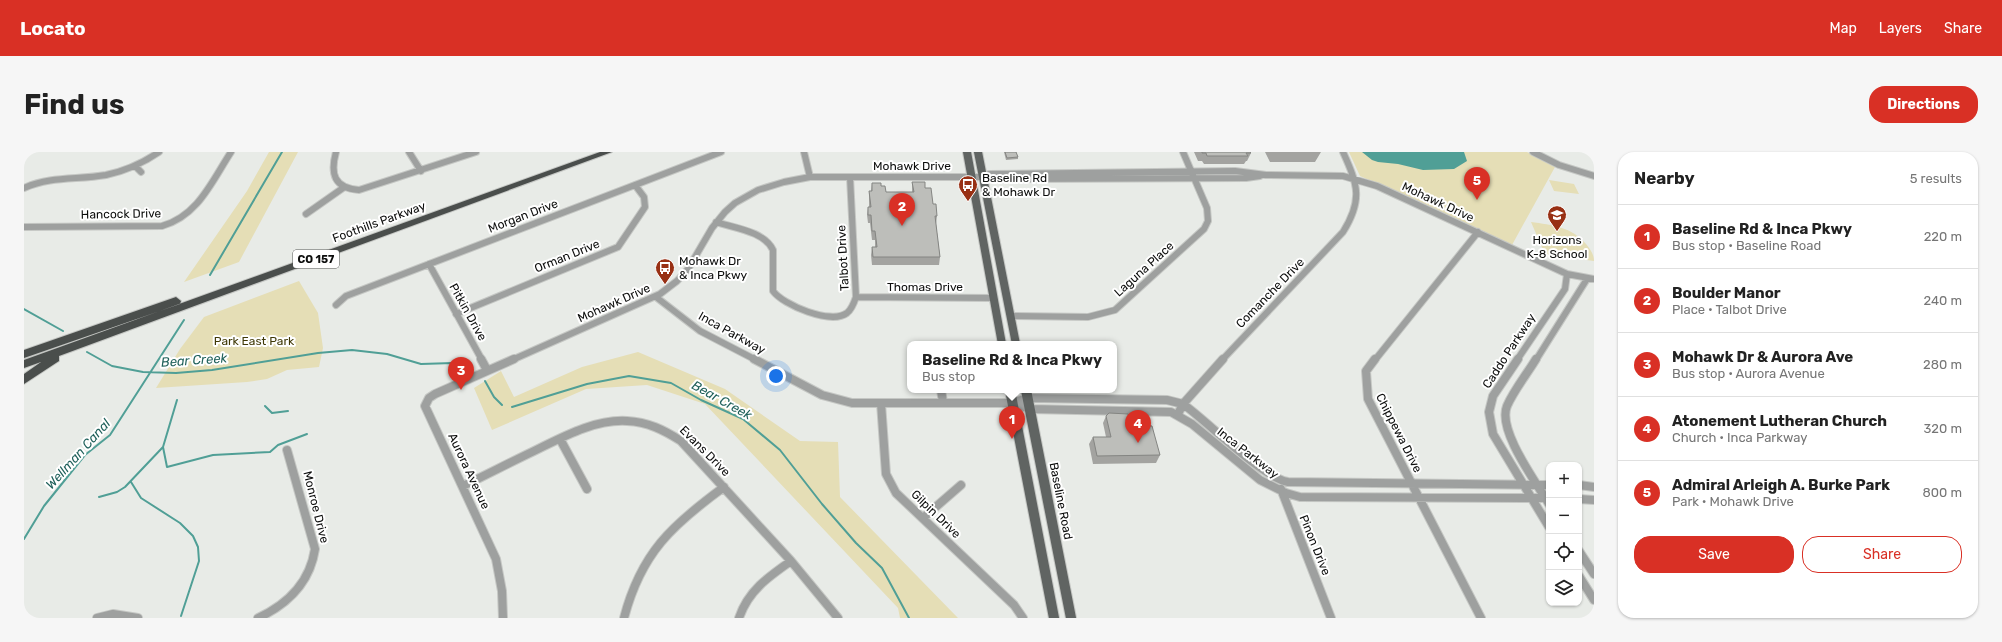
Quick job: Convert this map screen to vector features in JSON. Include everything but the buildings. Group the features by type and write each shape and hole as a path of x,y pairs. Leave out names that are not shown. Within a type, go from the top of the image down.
{"highway":[{"name":"Foothills Parkway","path":"24,354 132,318 589,152"},
{"name":"Foothills Parkway","path":"24,364 105,336 608,152"},
{"path":"24,380 38,368 58,356 105,336"}],"main road":[{"path":"967,152 1001,341"},
{"path":"978,152 1015,341"},
{"path":"1010,393 1054,618"},
{"name":"Baseline Road","path":"1027,394 1071,618"}],"street":[{"path":"24,188 54,178 107,174 135,166 159,152"},
{"name":"Hancock Drive","path":"24,226 162,226 169,224 181,219 193,208 231,152"},
{"path":"336,152 333,169 337,181 344,188 352,190 367,189 476,152"},
{"path":"409,152 421,171"},
{"name":"Morgan Drive","path":"336,305 346,296 721,152"},
{"path":"804,152 810,177"},
{"name":"Laguna Place","path":"1010,316 1088,317 1115,310 1204,230 1208,222 1209,215 1183,152"},
{"name":"Comanche Drive","path":"1178,414 1183,404 1239,341 1343,232 1355,212 1358,197 1355,178 1343,152"},
{"path":"1533,152 1559,165 1594,176"},
{"path":"135,166 141,172"},
{"name":"Mohawk Drive","path":"984,177 992,174 1191,171 1244,172 1266,175 1330,175 1355,178 1377,186 1567,274 1590,279"},
{"name":"Mohawk Drive","path":"487,370 656,297 680,278 689,268 716,222 729,209 754,192 781,182 810,177 971,176 990,179 1246,178 1266,175"},
{"name":"Talbot Drive","path":"716,222 772,240 773,291 780,299 812,314 827,318 839,316 850,310 856,297 850,177"},
{"name":"Orman Drive","path":"456,314 618,246 623,242 645,207 644,197 635,185"},
{"path":"306,214 344,188"},
{"name":"Chippewa Drive","path":"1478,232 1366,371 1368,399 1481,618"},
{"name":"Pitkin Drive","path":"429,264 487,370"},
{"name":"Caddo Parkway","path":"1546,522 1493,434 1489,412 1490,402 1565,289 1567,274"},
{"path":"1547,498 1537,485 1506,428 1504,418 1507,406 1590,279"},
{"name":"Inca Parkway","path":"656,297 681,318 700,331 822,395 852,402 1012,403 1030,409 1171,412 1178,414 1191,423 1262,483 1281,492 1300,497 1546,500"},
{"name":"Thomas Drive","path":"856,297 994,298"},
{"name":"Aurora Avenue","path":"487,370 435,394 429,398 425,406 496,559 502,586 503,618"},
{"path":"942,393 943,402"},
{"name":"Inca Parkway","path":"1012,403 1027,394 1158,400 1183,404 1264,470 1282,481 1296,483 1546,485"},
{"name":"Gilpin Drive","path":"880,403 886,474 896,493 1014,604 1023,618"},
{"name":"Evans Drive","path":"463,486 560,439 601,423 624,421 645,423 671,433 681,441 790,561 838,618"},
{"path":"560,439 588,489"},
{"name":"Monroe Drive","path":"258,618 279,607 291,597 302,584 314,555 315,549 291,459 287,450"},
{"name":"Pinon Drive","path":"1282,481 1281,492 1331,618"},
{"path":"1582,485 1594,487"},
{"path":"923,518 961,486"},
{"path":"624,618 636,580 658,543 689,512 724,487"},
{"path":"1582,499 1594,500"},
{"path":"1582,555 1594,574"},
{"path":"739,618 742,605 758,584 790,561"},
{"path":"1582,581 1594,600"},
{"path":"97,618 113,614 138,618"}],"green space":[{"path":"269,152 298,152 239,262 184,282 247,191"},
{"path":"1349,152 1527,152 1555,167 1512,245 1360,176"},
{"path":"1549,180 1574,184 1579,194 1554,191"},
{"path":"1531,222 1546,224 1568,230 1586,244 1593,254 1594,261 1549,255 1544,252"},
{"name":"Park East Park","path":"299,281 318,313 323,348 319,367 287,370 267,379 247,382 156,388 180,349 204,317"},
{"path":"638,352 725,389 800,441 838,442 840,497 958,618 900,618 898,608 705,404 647,385 586,389 492,430 474,388 501,371 514,397 582,367"}],"water":[{"path":"1362,152 1464,152 1467,161 1454,169 1423,170 1398,164 1378,162 1372,160"}],"waterway":[{"name":"Wellman Canal","path":"210,275 282,152"},
{"name":"Bear Creek","path":"24,309 63,331"},
{"name":"Wellman Canal","path":"150,372 184,320"},
{"name":"Bear Creek","path":"150,372 176,373 212,370 318,353 352,350 387,354 421,364 453,363 471,368"},
{"name":"Bear Creek","path":"87,352 112,366 150,372"},
{"name":"Wellman Canal","path":"24,539 44,506 85,455 110,435 150,372"},
{"name":"Bear Creek","path":"512,407 587,384 629,376 671,383 701,400 743,419 780,450 822,504 856,543 882,568 909,618"},
{"name":"Bear Creek","path":"485,381 494,397 502,405"},
{"path":"163,447 177,400"},
{"path":"265,406 272,413 288,411"},
{"path":"163,447 167,467 213,455 270,452 278,445 307,434"},
{"path":"99,497 117,492 125,487 163,447"},
{"path":"131,482 141,498 180,523 193,536 198,547 199,561 181,616"}],"place":[{"name":"Admiral Arleigh A. Burke Park","path":"1477,200"},
{"name":"Baseline Rd & Mohawk Dr","path":"968,202"},
{"name":"Boulder Manor","path":"902,226"},
{"name":"Horizons K-8 School","path":"1557,232"},
{"name":"Mohawk Dr & Inca Pkwy","path":"665,285"},
{"name":"Mohawk Dr & Aurora Ave","path":"461,390"},
{"name":"Baseline Rd & Inca Pkwy","path":"1012,439"},
{"name":"Atonement Lutheran Church","path":"1138,443"}]}
